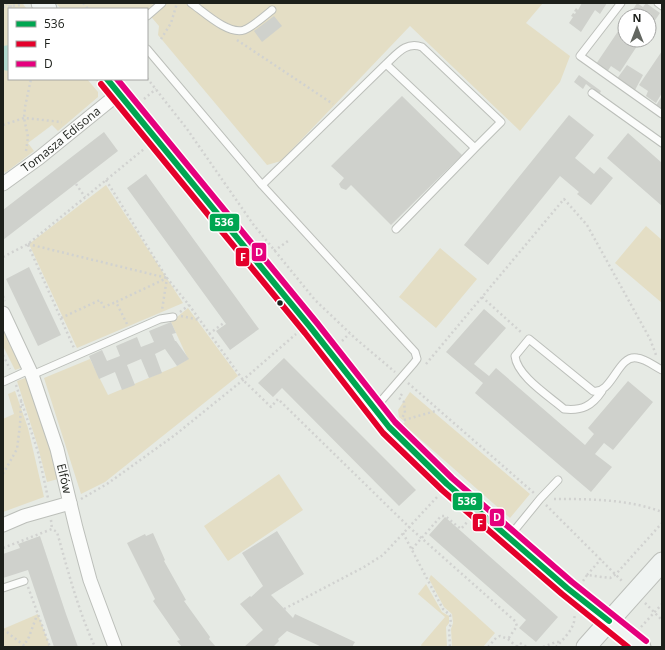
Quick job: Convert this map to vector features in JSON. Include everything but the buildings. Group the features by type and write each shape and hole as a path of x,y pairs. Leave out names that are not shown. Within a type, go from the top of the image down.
{"street":[{"path":"107,80 311,328 389,427 447,484 567,588 641,647"},
{"name":"Tomasza Edisona","path":"3,184 118,94"},
{"name":"Elfów","path":"3,313 30,372 75,501 76,528 90,580 115,647"},
{"path":"3,525 24,516 75,501"},
{"path":"586,647 662,562"}],"lane":[{"path":"148,15 162,3"},
{"path":"191,3 225,27 239,31 246,29 272,10"},
{"path":"621,3 580,56 662,114"},
{"path":"658,3 662,6"},
{"path":"262,186 386,64 408,46 415,44 422,47 501,122 396,229"},
{"path":"148,50 262,186 415,352 417,359 375,409"},
{"path":"386,64 475,148"},
{"path":"592,93 662,143"},
{"path":"3,382 13,377 77,355 160,318 173,317"},
{"path":"602,391 593,392 529,339 515,356 521,372 564,409 581,409 597,399 617,371 632,358 647,361 662,370"},
{"path":"508,537 558,480"},
{"path":"3,588 24,581"}],"path":[{"path":"6,3 14,8"},
{"path":"3,7 20,5 23,3"},
{"path":"161,39 172,23 177,3"},
{"path":"234,38 340,109"},
{"path":"148,79 187,129 274,252 315,300 356,339 540,499 616,574 662,523"},
{"path":"21,171 27,148 28,137 24,118 31,80"},
{"path":"3,124 24,118 81,124"},
{"path":"3,257 28,244 146,148 142,143"},
{"path":"106,180 167,278 200,320 243,380 271,407 278,399 409,527 516,621 517,626 508,639"},
{"path":"76,184 85,198"},
{"path":"423,367 564,199 587,225 650,339 657,358"},
{"path":"274,252 288,241"},
{"path":"28,244 167,278"},
{"path":"28,244 77,355"},
{"path":"61,318 100,300 104,307 167,278"},
{"path":"160,318 167,278"},
{"path":"482,297 529,339"},
{"path":"116,302 130,332"},
{"path":"173,317 183,316 200,320"},
{"path":"209,334 224,322"},
{"path":"75,501 107,484 169,439 243,380 296,334"},
{"path":"3,356 21,398 38,452 49,499"},
{"path":"414,378 399,398 404,402 405,413 399,421 439,410"},
{"path":"3,474 17,448 21,398"},
{"path":"284,609 364,567 383,555 441,493"},
{"path":"540,499 609,500 633,504 662,512"},
{"path":"412,549 441,516 445,516 461,529 470,519"},
{"path":"3,548 52,529 57,532 73,593 95,647"},
{"path":"403,533 442,609 450,615 450,647"},
{"path":"587,575 601,559"},
{"path":"24,581 30,589 50,647"},
{"path":"655,612 662,604"},
{"path":"3,629 24,647 38,614"},
{"path":"488,647 496,638 500,636 508,639 517,647 520,643 527,647"},
{"path":"543,647 560,642"}],"shaded area":[{"path":"3,3 22,3 26,8 8,8 8,80 88,80 98,92 98,97 58,131 52,125 28,143 34,151 5,173 3,169"},
{"path":"56,3 543,3 526,23 570,56 560,82 520,131 410,26 281,161 267,165 158,35 159,26 148,13 148,8 60,8"},
{"path":"106,185 183,303 77,348 29,244"},
{"path":"646,226 662,240 662,303 615,263"},
{"path":"440,248 477,279 436,328 399,297"},
{"path":"188,308 238,376 105,482 81,494 44,378 90,359 108,395 177,366 188,359 171,322"},
{"path":"3,329 21,368 15,370 3,346"},
{"path":"28,377 54,450 58,479 47,482 38,447 17,381"},
{"path":"15,391 28,428 44,497 3,512 3,419 14,414 8,394"},
{"path":"410,392 530,494 510,518 403,424 405,422 399,417 398,410"},
{"path":"279,474 303,510 228,561 204,526"},
{"path":"431,575 495,633 483,647 452,647 452,614 444,607 429,579"},
{"path":"426,584 442,612 449,616 449,623 446,627 447,647 422,647 421,645 445,617 418,594"},
{"path":"38,614 50,647 3,647 3,629"}],"water":[{"path":"8,45 8,71 3,70 3,46"}],"transit line":[{"name":"536","path":"108,80 311,328 389,427 447,484 567,588 609,621"},
{"name":"D","path":"118,80 317,323 395,422 452,478 572,582 646,641"},
{"name":"F","path":"101,84 305,333 383,433 442,490 562,594 628,647"}]}
